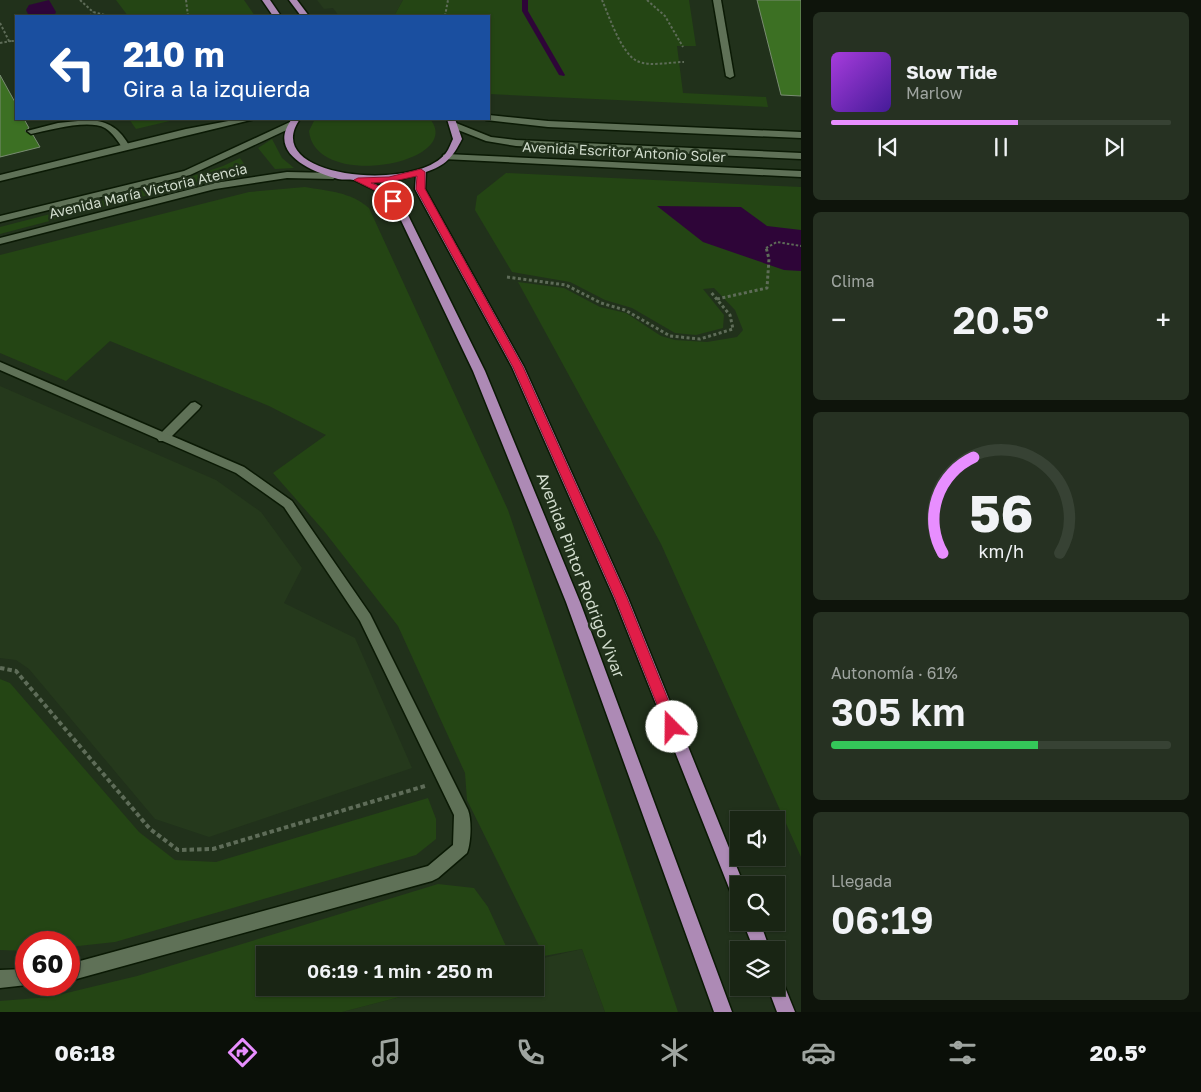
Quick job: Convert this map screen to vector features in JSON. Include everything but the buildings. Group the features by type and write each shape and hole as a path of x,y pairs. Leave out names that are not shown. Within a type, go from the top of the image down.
{"main road":[{"path":"266,0 276,15"},
{"path":"293,0 304,15"},
{"path":"293,122 287,137 290,149 295,154 314,169 333,176 358,180 389,180 421,172 437,165 452,151 458,136 453,122"},
{"name":"Avenida Pintor Rodrigo Vivar","path":"421,172 420,189 518,367 621,598 732,876"},
{"name":"Avenida Pintor Rodrigo Vivar","path":"358,180 386,192 400,211 479,371 573,602 723,1012"},
{"path":"780,996 786,1012"}],"street":[{"path":"717,0 730,76"},
{"name":"Avenida Escritor Antonio Soler","path":"490,118 548,124 801,135"},
{"path":"0,178 247,120"},
{"name":"Avenida María Victoria Atencia","path":"0,219 187,173 293,122"},
{"name":"Avenida Escritor Antonio Soler","path":"453,122 489,139 516,143 801,156"},
{"path":"31,131 64,124 104,125 118,134 126,147"},
{"name":"Avenida Escritor Antonio Soler","path":"446,157 801,174"},
{"name":"Avenida María Victoria Atencia","path":"0,241 215,186 287,175 333,176"},
{"path":"0,366 240,470 288,504 365,618 462,815 461,848 432,873 80,970"},
{"path":"163,438 195,406"},
{"path":"0,979 15,977"}],"path":[{"path":"80,0 94,12 105,15"},
{"path":"186,0 188,15"},
{"path":"445,15 448,0"},
{"path":"602,0 626,51 636,60 650,63 684,62"},
{"path":"647,0 665,16 683,47"},
{"path":"91,15 94,12"},
{"path":"0,24 9,41"},
{"path":"0,43 15,40"},
{"path":"716,299 732,295 753,294 767,288 768,259 766,247 777,242 801,246"},
{"path":"507,277 566,285 600,303 626,310 670,336 700,340 733,329 730,315 710,291"},
{"path":"0,668 16,671 150,829 178,850 212,849 444,780"}],"shaded area":[{"path":"49,0 56,12 54,15 28,15 26,10 29,5"},
{"path":"116,0 244,0 254,15 127,15"},
{"path":"317,0 403,0 395,15 338,15 333,8 324,9"},
{"path":"403,0 689,0 696,46 677,46 683,93 766,97 768,107 490,94 490,15 395,15"},
{"path":"130,120 174,120 136,129"},
{"path":"314,120 430,120 435,135 427,148 409,158 385,164 359,166 336,161 317,150 309,131"},
{"path":"272,139 282,158 294,168 275,169 258,148"},
{"path":"240,158 249,171 229,174 0,234 0,227 178,181 223,166"},
{"path":"506,173 801,187 801,857 785,821 785,811 780,811 661,544 518,282 564,288 600,307 626,313 661,336 675,340 707,342 737,337 743,330 735,310 714,288 703,289 724,315 723,328 696,335 675,333 632,308 605,300 570,282 512,272 475,210 477,196"},
{"path":"305,187 347,195 369,208 508,510 678,1012 605,1012 582,949 544,956 544,946 539,946 467,800 465,773 398,626 324,531 273,473 326,435 269,406 110,341 66,381 0,353 0,255 249,192"},
{"path":"657,206 741,207 767,226 801,230 801,271 784,270 703,242"},
{"path":"0,386 216,480 261,512 302,568 284,603 355,638 412,768 209,837 155,819 29,669 16,660 0,658"},
{"path":"0,679 10,683 139,832 175,860 216,862 428,798 436,819 436,839 416,855 115,942 80,946 80,931 15,931 15,951 0,950"},
{"path":"438,884 474,888 488,907 506,946 256,946 256,996 403,996 342,1012 0,1012 0,1001 54,996 80,996 80,990 137,976"},
{"path":"582,949 605,1012 342,1012 403,996 544,996 544,958"}],"waterway":[{"path":"525,0 525,11 562,75"}],"route":[{"path":"393,201 386,192 358,180 389,180 421,172 420,189 518,367 621,598 672,727"}]}
